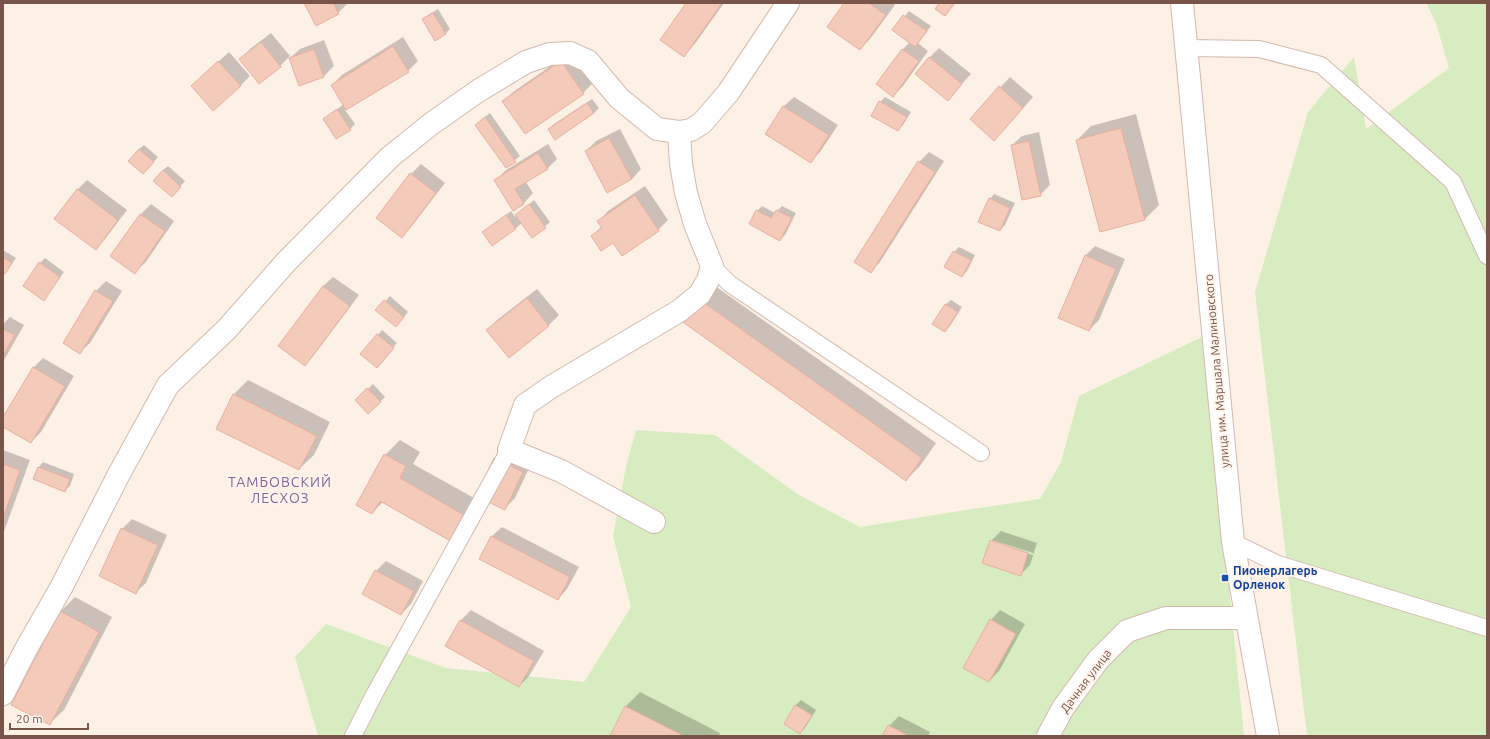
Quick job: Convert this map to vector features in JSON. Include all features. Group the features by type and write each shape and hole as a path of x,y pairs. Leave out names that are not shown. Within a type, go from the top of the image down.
{"street":[{"path":"3,694 26,649 62,586 119,474 168,386 227,329 286,262 390,157 430,124 478,91 526,62 550,54 570,53 588,61 619,98 658,129 679,132 691,130 702,123 728,93 788,3"},
{"name":"улица им. Маршала Малиновского","path":"1182,3 1233,542 1268,736"},
{"path":"654,522 562,470 509,450 525,405 551,387 679,311 700,294 708,280 712,266 695,224 686,193 681,164 679,132"},
{"name":"Дачная улица","path":"1048,736 1063,708 1098,660 1128,631 1166,618 1246,618"}],"lane":[{"path":"1186,48 1259,49 1321,65 1453,182 1487,256"},
{"path":"712,266 730,284 982,453"},
{"path":"353,736 375,693 509,450"},
{"path":"1233,542 1278,564 1487,628"}],"green space":[{"path":"1426,3 1487,3 1487,736 1307,736 1255,292 1308,112 1354,57 1366,129 1449,68 1436,23"},
{"path":"1204,336 1244,736 318,736 295,657 326,624 446,668 584,682 631,607 613,536 626,466 636,430 715,435 799,495 860,527 1040,499 1061,462 1079,396"}],"building":[{"path":"304,3 333,3 339,14 316,26"},
{"path":"686,3 722,3 684,57 660,40"},
{"path":"844,3 869,3 886,15 860,50 827,27"},
{"path":"939,3 955,3 945,16 935,9"},
{"path":"433,13 446,34 435,41 422,19"},
{"path":"903,15 927,31 915,47 892,30"},
{"path":"261,42 281,67 259,84 239,59"},
{"path":"393,46 409,72 346,110 331,85"},
{"path":"314,49 324,77 299,86 289,58"},
{"path":"902,49 919,61 893,97 876,84"},
{"path":"929,57 962,84 948,101 915,74"},
{"path":"218,61 241,86 213,111 191,86"},
{"path":"561,61 584,94 525,134 502,101"},
{"path":"999,86 1023,108 994,141 970,119"},
{"path":"879,101 907,117 898,131 871,116"},
{"path":"587,103 594,113 555,140 548,129"},
{"path":"783,106 829,135 811,163 765,134"},
{"path":"337,109 351,130 336,139 323,119"},
{"path":"485,117 516,162 506,168 475,125"},
{"path":"1121,128 1145,220 1100,232 1076,140"},
{"path":"609,138 632,179 607,193 585,151"},
{"path":"1029,141 1041,196 1022,200 1011,145"},
{"path":"139,149 154,162 143,174 128,161"},
{"path":"538,153 548,169 515,189 524,204 513,211 494,180"},
{"path":"918,161 935,172 871,273 854,262"},
{"path":"163,170 181,187 172,197 153,181"},
{"path":"410,173 436,193 402,238 376,218"},
{"path":"77,189 118,220 96,250 54,219"},
{"path":"635,195 659,231 622,256 613,243 601,251 591,236 602,228 597,221"},
{"path":"989,198 1010,208 1000,231 978,222"},
{"path":"529,204 546,228 532,238 515,215"},
{"path":"756,210 771,218 776,210 792,218 780,241 749,224"},
{"path":"140,214 165,231 135,274 110,256"},
{"path":"506,215 516,229 492,246 482,232"},
{"path":"953,251 971,260 962,277 944,267"},
{"path":"1085,255 1116,269 1089,331 1058,318"},
{"path":"3,257 12,263 5,274 3,273"},
{"path":"39,262 60,277 44,301 23,286"},
{"path":"323,286 350,306 305,366 278,346"},
{"path":"95,290 113,301 80,354 63,343"},
{"path":"696,297 922,458 906,481 680,320"},
{"path":"527,298 549,326 509,358 486,330"},
{"path":"384,300 404,317 396,327 375,310"},
{"path":"945,304 958,312 945,332 932,324"},
{"path":"3,329 15,335 3,356"},
{"path":"377,334 394,348 377,368 360,354"},
{"path":"33,367 65,386 31,443 3,427 3,417"},
{"path":"367,388 381,402 368,414 355,400"},
{"path":"233,394 317,436 299,470 216,429"},
{"path":"384,454 406,466 400,478 469,518 454,543 380,501 372,514 356,505"},
{"path":"494,458 523,472 505,510 476,496"},
{"path":"3,464 20,470 3,519"},
{"path":"38,467 70,479 65,492 33,479"},
{"path":"121,528 158,545 136,594 99,576"},
{"path":"491,536 570,577 558,600 479,559"},
{"path":"990,540 1028,553 1021,576 982,563"},
{"path":"375,570 414,591 401,615 362,594"},
{"path":"60,611 99,632 50,725 11,705"},
{"path":"990,619 1016,634 989,682 963,668"},
{"path":"460,620 534,661 519,687 445,646"},
{"path":"795,705 812,715 800,734 784,724"},
{"path":"625,706 684,736 610,736"},
{"path":"888,725 909,736 882,736"}],"place":[{"name":"Пионерлагерь Орленок","path":"1225,578"}],"district":[{"name":"ТАМБОВСКИЙ ЛЕСХОЗ","path":"280,490"}]}
